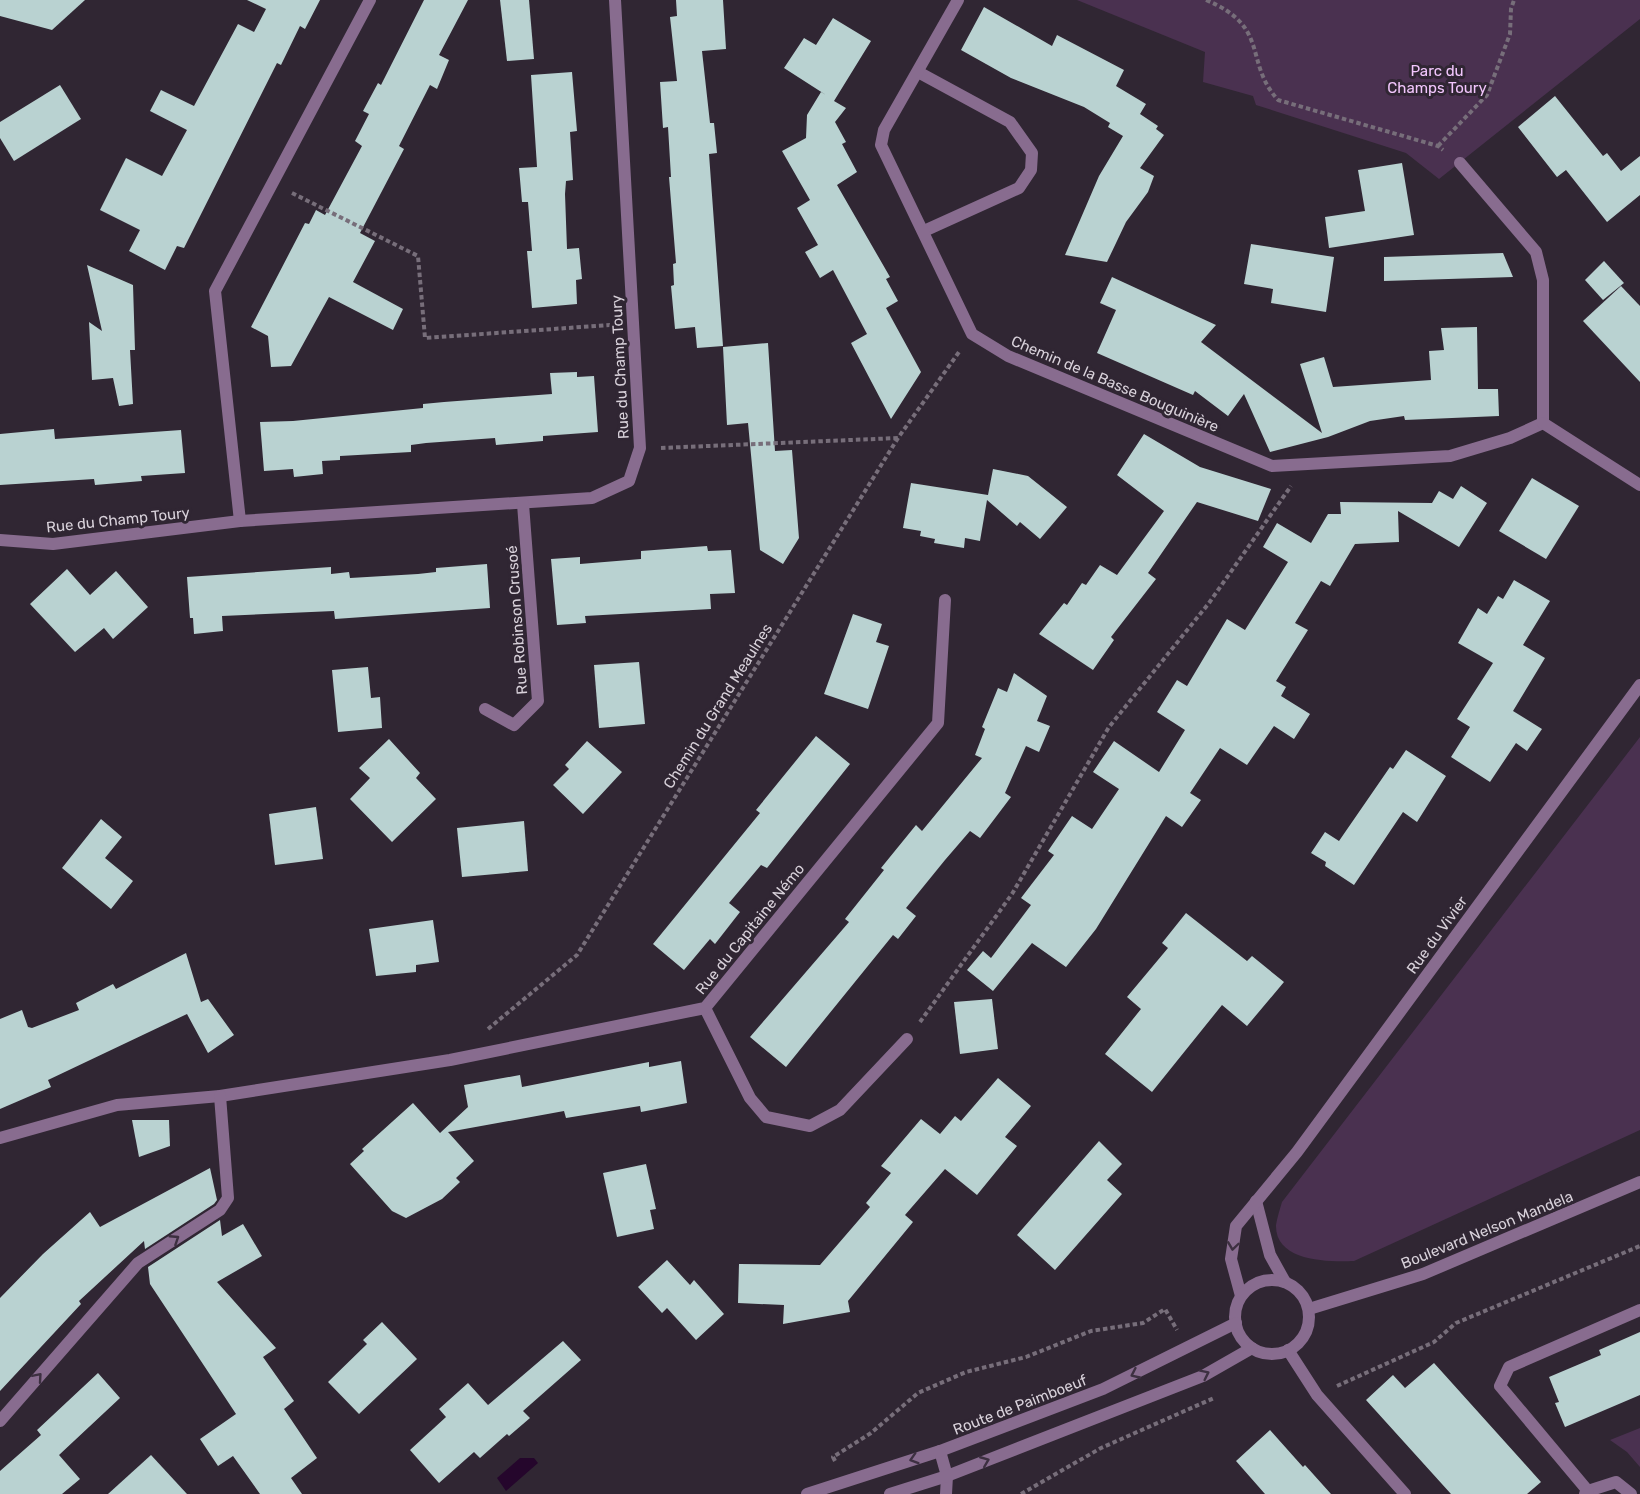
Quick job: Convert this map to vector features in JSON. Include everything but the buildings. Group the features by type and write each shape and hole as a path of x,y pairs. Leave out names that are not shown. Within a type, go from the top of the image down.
{"street":[{"path":"240,521 215,291 370,0"},
{"name":"Rue du Champ Toury","path":"0,540 53,544 240,521 592,498 629,482 640,448 615,0"},
{"path":"957,0 884,130 881,146 972,334"},
{"path":"918,72 975,100 1010,122 1032,153 1031,170 1019,188 924,231"},
{"path":"1460,163 1536,252 1543,280 1544,423 1640,485"},
{"name":"Chemin de la Basse Bouguinière","path":"972,334 1008,356 1272,466 1449,456 1510,438 1544,423"},
{"name":"Rue Robinson Crusoé","path":"484,709 514,725 538,701 523,504"},
{"name":"Rue du Capitaine Némo","path":"0,1138 117,1105 220,1096 450,1060 705,1008 938,723 945,600"},
{"name":"Rue du Vivier","path":"1241,1296 1233,1275 1233,1243 1236,1226 1297,1152 1640,685"},
{"path":"705,1008 750,1098 760,1111 766,1117 810,1126 840,1110 907,1039"},
{"path":"0,1421 138,1263 220,1210 228,1198 220,1096"},
{"name":"Boulevard Nelson Mandela","path":"1309,1309 1423,1274 1640,1182"},
{"path":"1256,1201 1270,1255 1285,1282"},
{"path":"1275,1279 1285,1282 1302,1294 1309,1309 1306,1334 1288,1350 1265,1353 1252,1348 1243,1339 1236,1323 1236,1309 1241,1296 1261,1282 1275,1279"},
{"path":"1631,1494 1616,1482 1587,1492 1500,1386 1509,1367 1640,1310"},
{"name":"Route de Paimboeuf","path":"807,1494 940,1452 1102,1389 1236,1323"},
{"path":"890,1494 947,1476 1203,1376 1252,1348"},
{"path":"1288,1350 1317,1395 1405,1494"},
{"path":"940,1452 947,1476 946,1494"}],"path":[{"path":"1206,0 1228,9 1242,22 1252,40 1268,88 1278,100 1438,146 1487,94 1510,34 1511,9 1514,0"},
{"path":"272,184 418,256 425,338 633,323"},
{"name":"Chemin du Grand Meaulnes","path":"487,1030 577,955 898,438 972,334"},
{"path":"640,448 898,438"},
{"path":"907,1039 1012,894 1109,727 1209,603 1306,465"},
{"path":"1317,1395 1434,1342 1456,1323 1640,1246"}],"green space":[{"name":"Parc du Champs Toury","path":"1077,0 1640,0 1640,19 1439,179 1406,153 1256,105 1253,96 1203,82 1205,52"},
{"path":"1640,737 1640,1130 1354,1261 1318,1260 1294,1253 1284,1246 1278,1237 1276,1225 1282,1202"},
{"path":"1640,1428 1640,1467 1627,1452 1610,1440"}],"shaded area":[{"path":"520,1458 534,1458 538,1463 506,1491 497,1478"}]}
